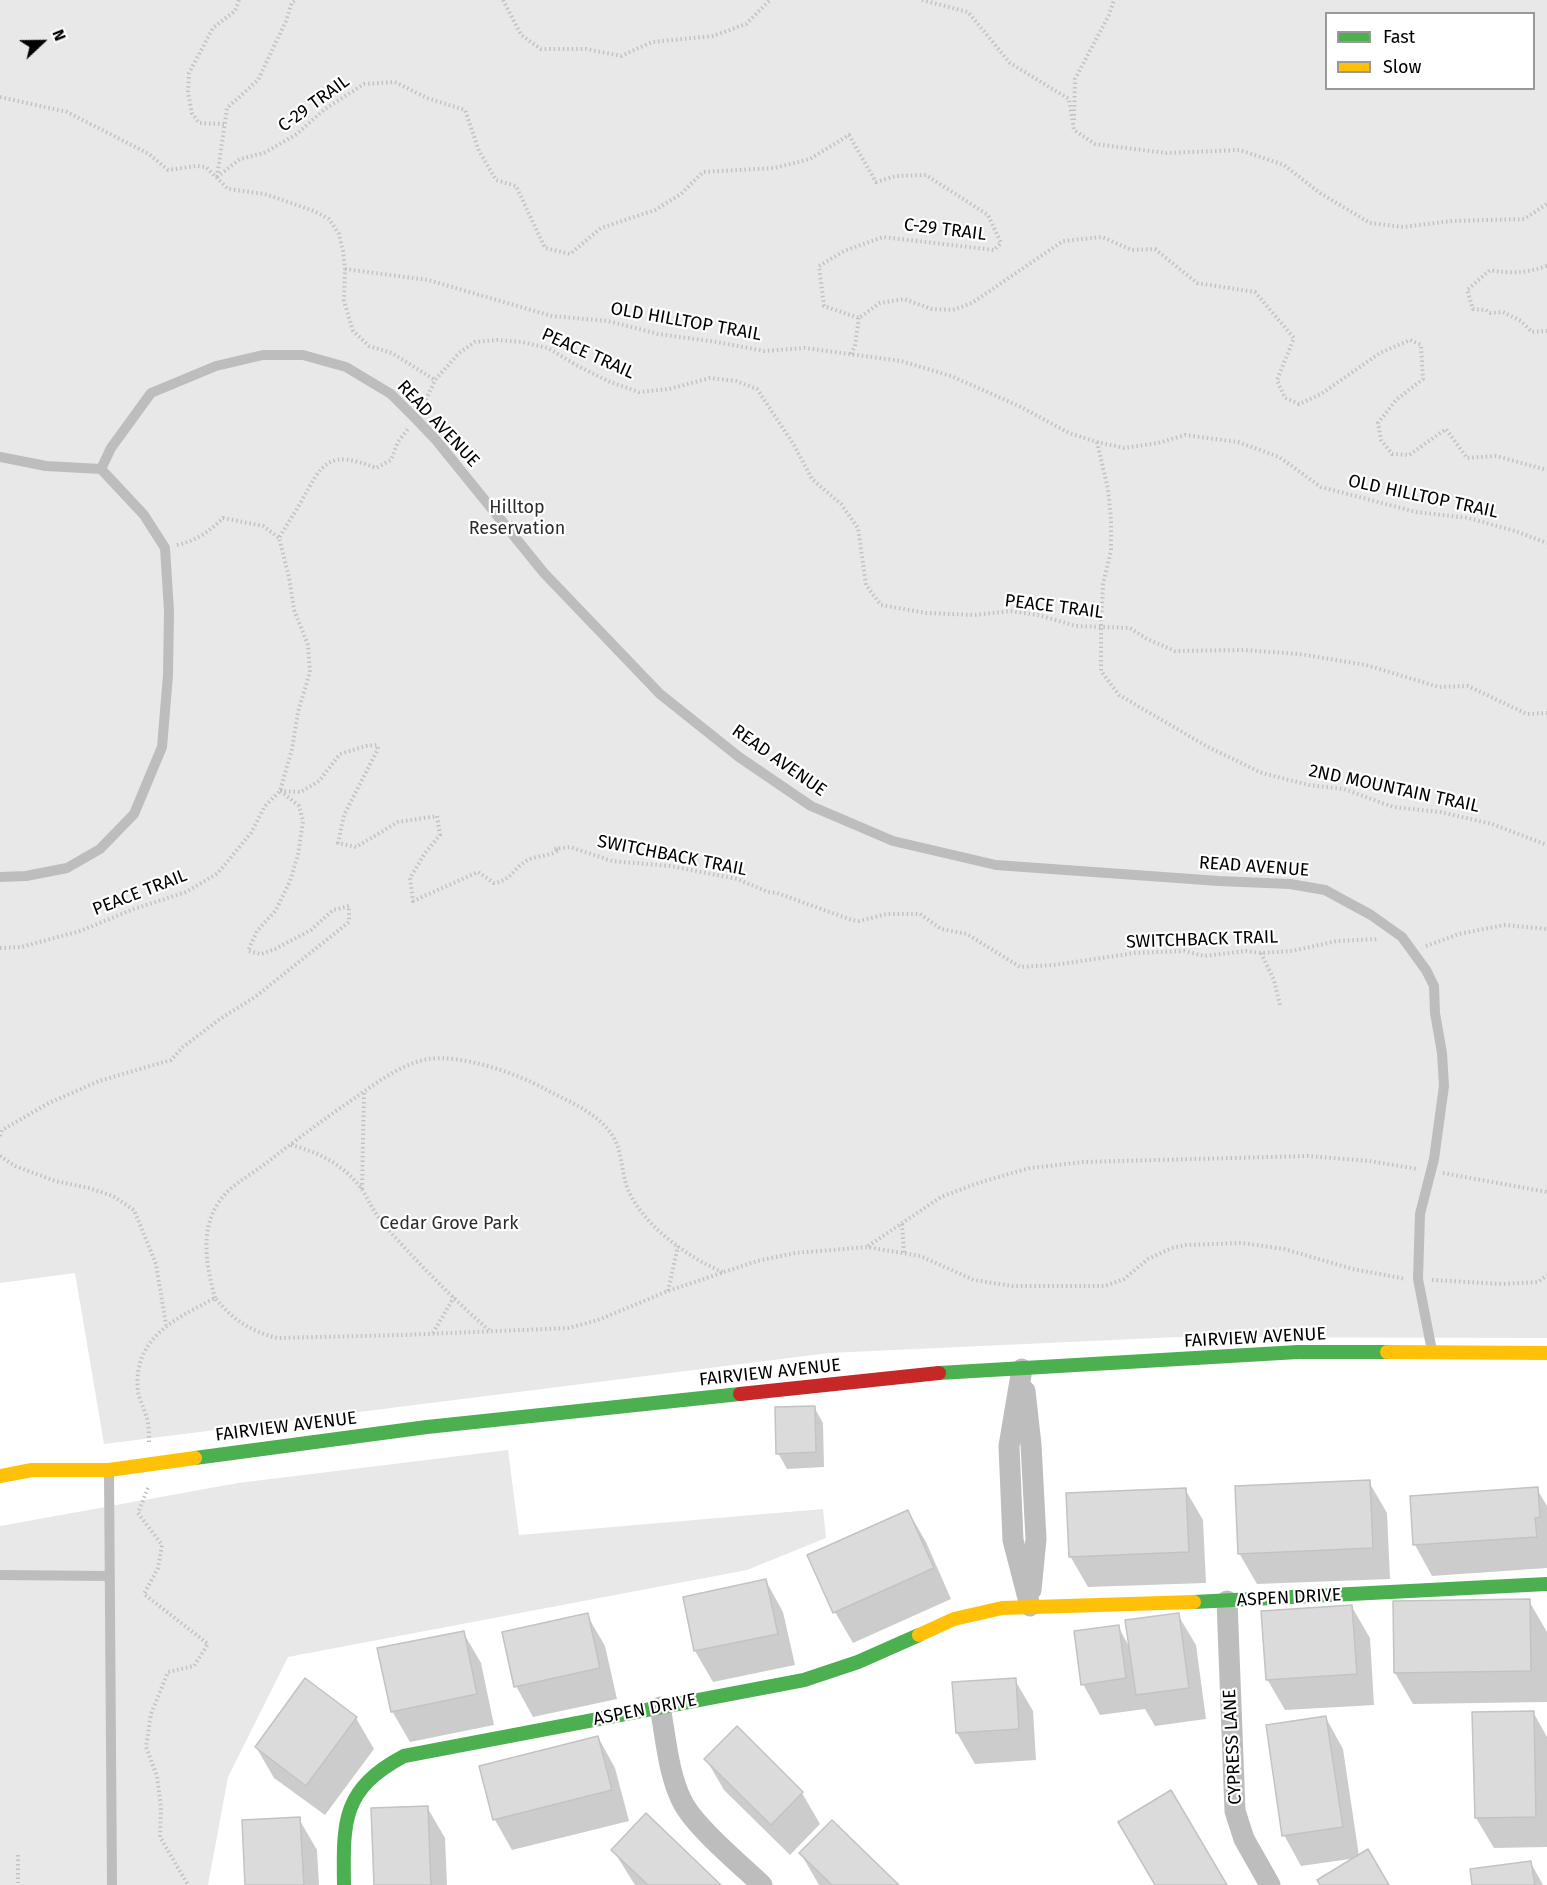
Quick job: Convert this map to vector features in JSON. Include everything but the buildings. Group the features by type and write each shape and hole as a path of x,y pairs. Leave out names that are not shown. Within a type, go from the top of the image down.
{"main road":[{"name":"FAIRVIEW AVENUE","path":"0,1476 32,1470 109,1470 427,1427 951,1372 1298,1352 1547,1353"},
{"name":"ASPEN DRIVE","path":"344,1885 344,1833 351,1806 366,1782 390,1763 404,1756 804,1680 858,1662 954,1619 1002,1608 1227,1601 1547,1584"}],"street":[{"path":"1022,1369 1031,1445 1036,1539 1030,1606"},
{"name":"CYPRESS LANE","path":"1227,1601 1236,1811 1247,1845 1270,1885"},
{"path":"660,1707 675,1785 683,1804 697,1822 762,1885"}],"lane":[{"name":"READ AVENUE","path":"101,468 111,448 150,393 216,366 263,355 303,355 346,367 391,394 416,419 436,440 544,573 660,694 740,757 811,807 893,841 996,865 1290,884 1325,890 1346,900 1402,937 1415,952 1434,986 1435,1013 1442,1053 1444,1086 1434,1159 1420,1214 1418,1279 1432,1352"},
{"path":"0,457 46,466 101,468 144,515 165,548 169,611 168,675 162,747 134,814 100,849 67,868 26,876 0,877"},
{"path":"109,1470 112,1885"},
{"path":"0,1575 109,1576"}],"path":[{"path":"224,124 199,123 192,113 188,93 189,73 213,28 235,11 239,0"},
{"path":"217,177 227,108 258,80 286,21 292,2 296,0"},
{"path":"503,0 521,35 541,49 586,49 621,56 652,42 713,36 746,24 770,0"},
{"path":"922,0 968,12 1010,63 1069,99 1074,130 1095,144 1166,153 1240,150 1284,165 1320,193 1370,223 1403,227 1452,221 1524,219 1547,204"},
{"path":"1074,130 1075,79 1109,15 1114,0"},
{"name":"C-29 TRAIL","path":"217,177 240,159 264,153 297,134 325,109 364,84 395,82 427,98 465,110 479,151 496,180 516,186 545,248 570,254 601,228 654,210 681,194 703,172 774,168 810,159 849,135 876,182 896,176 926,175 988,214 1001,243 994,250 883,237 844,251 819,266 824,306 859,318"},
{"path":"0,97 67,112 149,154 168,170 206,167 228,189 265,194 314,210 329,219 339,234 345,269 344,301 353,331 369,346 392,353 435,380"},
{"path":"851,354 855,346 859,318 880,303 904,298 932,309 953,310 972,303 1063,241 1102,237 1132,250 1155,249 1197,283 1255,292 1294,338 1277,380 1285,398 1299,404 1321,394 1380,353 1410,340 1421,345 1423,378 1396,400 1378,423 1381,440 1392,454 1409,455 1446,429 1467,458 1496,456 1547,470"},
{"path":"1547,266 1527,273 1511,274 1490,270 1467,290 1473,309 1486,310 1490,313 1503,312 1521,321 1532,332 1547,331"},
{"name":"OLD HILLTOP TRAIL","path":"345,269 428,280 552,316 608,321 658,334 764,351 805,348 901,361 951,376 1018,406 1069,433 1097,442 1124,448 1158,443 1185,435 1238,441 1279,457 1321,487 1416,512 1468,519 1515,531 1547,543"},
{"name":"PEACE TRAIL","path":"0,948 21,946 80,931 134,909 186,892 218,873 251,833 265,806 280,791 292,749 298,712 310,672 308,645 294,610 289,577 279,538 323,465 344,459 376,468 391,460 398,442 416,419 435,380 459,352 475,342 497,340 522,342 548,348 576,365 639,392 669,389 710,378 736,381 758,389 794,445 812,479 841,504 858,528 866,585 881,605 927,613 974,615 1010,611 1038,615 1076,626 1130,628 1147,639 1175,651 1244,650 1299,654 1366,664 1439,687 1468,687 1527,714 1547,713"},
{"name":"2ND MOUNTAIN TRAIL","path":"1097,442 1108,489 1111,520 1111,551 1103,584 1101,671 1119,695 1208,747 1262,773 1309,785 1344,789 1393,807 1440,812 1482,821 1547,845"},
{"path":"165,548 187,543 210,532 223,518 263,526 279,538"},
{"name":"SWITCHBACK TRAIL","path":"280,791 301,792 319,781 340,754 377,745 378,749 344,815 338,843 356,847 398,822 437,816 440,835 425,853 410,878 413,901 478,872 494,883 505,881 525,861 553,854 559,850 554,849 570,846 612,861 670,866 736,879 852,920 859,921 887,914 920,914 941,929 967,934 1020,967 1077,962 1136,953 1184,951 1204,956 1246,951 1261,953 1292,951 1337,941 1402,937"},
{"path":"0,1136 2,1130 49,1103 99,1081 171,1060 183,1047 219,1019 255,997 349,922 349,906 333,910 311,930 275,949 261,954 248,951 257,931 276,910 290,881 298,855 303,821 299,806 280,791"},
{"path":"1415,952 1432,942 1504,925 1547,929"},
{"path":"1261,953 1274,980 1280,1005"},
{"path":"723,1272 696,1259 678,1246 646,1216 634,1201 624,1178 618,1146 606,1126 596,1117 532,1081 470,1061 442,1058 421,1061 400,1068 290,1144 228,1191 213,1213 207,1231 205,1250 208,1274 215,1298 240,1323 277,1338 491,1332 555,1329 582,1325 668,1291 723,1272 784,1255 867,1247 920,1256 974,1280 1012,1286 1105,1286 1124,1279 1148,1259 1172,1248 1186,1245 1242,1243 1284,1249 1353,1269 1407,1279"},
{"path":"362,1190 364,1092"},
{"path":"290,1144 318,1154 347,1174 362,1190 383,1224 454,1298 491,1332"},
{"path":"0,1156 15,1166 55,1181 112,1196 134,1210 156,1264 166,1325"},
{"path":"867,1247 941,1197 978,1183 1040,1166 1083,1162 1308,1156 1369,1161 1418,1169"},
{"path":"1442,1173 1547,1192"},
{"path":"902,1223 904,1253"},
{"path":"668,1291 678,1246"},
{"path":"1431,1280 1502,1284 1538,1282 1547,1275"},
{"path":"150,1463 148,1423 139,1394 138,1381 144,1354 157,1333 166,1325 215,1298"},
{"path":"432,1334 454,1298"},
{"path":"138,1513 162,1545 158,1568 144,1594 208,1644 194,1666 168,1672 151,1714 146,1747 157,1776 161,1807 160,1837 188,1885"},
{"path":"18,1855 18,1883"}],"green space":[{"name":"Hilltop Reservation","path":"0,0 1547,0 1547,1338 1178,1337 829,1353 104,1444 75,1273 0,1283"},
{"path":"508,1450 519,1535 823,1509 826,1538 747,1570 288,1657 228,1777 208,1885 0,1885 0,1526 238,1483"}],"traffic: fast":[{"path":"939,1373 1298,1352 1387,1352"},
{"path":"195,1458 427,1427 740,1394"},
{"path":"1194,1602 1547,1584"},
{"path":"344,1885 344,1842 350,1809 368,1781 404,1756 804,1680 858,1662 919,1635"}],"traffic: slow":[{"path":"1387,1352 1547,1353"},
{"path":"0,1476 32,1470 109,1470 195,1458"},
{"path":"919,1635 954,1619 1002,1608 1194,1602"}],"traffic: jam":[{"path":"740,1394 939,1373"}],"park label":[{"name":"Cedar Grove Park","path":"449,1224"}]}
